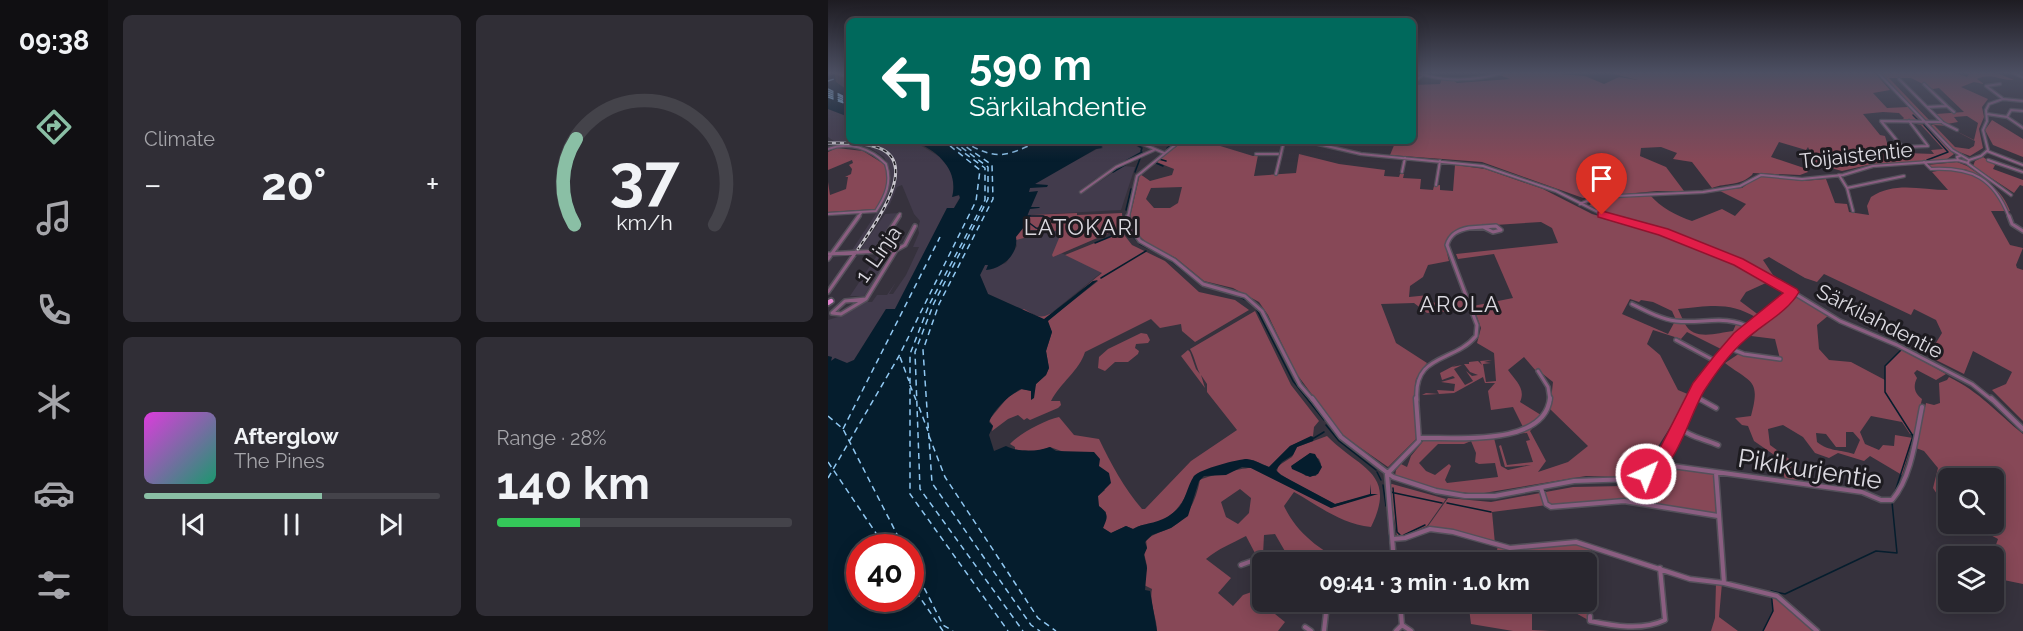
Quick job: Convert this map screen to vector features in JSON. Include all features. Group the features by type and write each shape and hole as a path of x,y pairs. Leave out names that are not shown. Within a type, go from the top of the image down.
{"street":[{"path":"1907,102 1960,156 2011,195"},
{"path":"1923,102 1942,122 1957,130"},
{"path":"1943,102 1954,112"},
{"path":"1960,156 1957,157 1958,160 1968,162 1987,151 1988,146 1983,130 1988,121 1989,104 1993,102"},
{"path":"1928,107 1947,106"},
{"path":"2007,117 2011,110 2023,111"},
{"path":"1987,114 2007,117 2023,128"},
{"path":"1907,153 1881,121 1942,122"},
{"path":"1903,147 1928,146 1909,121"},
{"path":"1142,144 1164,153"},
{"path":"1176,144 1140,171 1135,180 1128,216 1133,234 1143,243 1174,260 1203,284 1234,291 1254,302 1262,311 1300,385 1319,407 1333,429 1387,474 1419,486 1465,496 1507,495 1574,482 1639,477 1651,471 1661,461 1694,396 1717,362 1729,348 1793,292"},
{"path":"1276,174 1283,144"},
{"path":"1317,144 1353,153 1488,168 1556,191 1580,204"},
{"path":"828,150 840,145 868,150 886,164 889,170 888,186 876,211 828,214"},
{"path":"1081,192 1095,181 1142,154 1154,150"},
{"path":"1987,151 2021,164 2018,171"},
{"path":"1256,154 1279,154"},
{"path":"1402,172 1405,158"},
{"name":"Toijaistentie","path":"1580,204 1596,197 1708,191 1740,186 1761,175 1802,178 1839,175 1866,167 1958,160"},
{"path":"1988,160 2023,172"},
{"path":"1436,184 1440,161"},
{"path":"1924,162 1932,169 1958,168 1980,177 2002,198 2012,224 2023,231"},
{"path":"1839,175 1851,196 1853,211"},
{"path":"1847,188 1855,189 1876,180 1904,176"},
{"name":"Särkilahdentie","path":"1580,204 1607,217 1663,232 1739,262 1844,323 1897,345 1972,384 1991,398 2023,429"},
{"path":"828,260 830,254 862,212"},
{"path":"876,251 900,214"},
{"name":"1. Linja","path":"866,299 896,250 905,245 915,226"},
{"path":"1420,438 1417,387 1421,374 1434,360 1470,345 1477,333 1477,325 1448,251 1447,243 1452,236 1462,230 1483,227 1498,226 1501,230 1493,232 1483,227"},
{"path":"830,254 896,250"},
{"path":"828,292 856,252"},
{"path":"866,299 841,314 832,313 845,301 866,299"},
{"path":"1632,304 1671,320 1685,322 1727,318 1751,328"},
{"path":"1676,340 1717,362"},
{"path":"1729,348 1744,354 1780,360"},
{"path":"1394,552 1387,474 1420,438 1510,433 1530,427 1546,413 1550,401 1548,386 1538,372"},
{"path":"1694,396 1716,408"},
{"name":"Pikikurjentie","path":"1661,461 1665,465 1853,491 1892,500 1897,496 1903,480 1922,407"},
{"path":"1678,427 1691,437 1701,438 1718,445"},
{"path":"1716,473 1724,583"},
{"path":"1541,488 1546,504 1551,507 1624,501 1718,516"},
{"path":"1393,539 1405,538 1430,529 1453,532 1510,548 1576,542 1690,579 1724,583 1782,598 1817,631"},
{"path":"1241,566 1252,563"},
{"path":"1590,619 1632,628 1653,627 1662,623 1665,620 1660,568"},
{"path":"1324,631 1326,612"},
{"path":"1396,631 1402,625 1401,612"},
{"path":"1402,625 1411,631"},
{"path":"1305,627 1311,631"}],"shaded area":[{"path":"1416,102 1882,102 1887,108 1908,107 1922,122 1902,120 1904,118 1899,113 1863,114 1880,135 1885,136 1891,156 1907,155 1906,153 1934,154 1931,150 1943,149 1921,125 1912,123 1925,125 1954,154 1947,159 1952,159 1943,161 1872,164 1842,171 1816,164 1808,147 1806,150 1779,142 1771,157 1804,168 1808,172 1800,175 1753,173 1747,179 1737,183 1712,188 1692,162 1673,159 1677,153 1661,147 1641,148 1640,156 1666,167 1684,191 1657,191 1583,198 1482,162 1390,155 1395,144 1416,144"},
{"path":"1908,102 1912,102 1931,122 1927,121"},
{"path":"1954,102 1985,102 1982,107 1984,117 1979,129 1983,148 1970,156 1954,150 1931,125 1941,123 1948,126 1934,125 1955,147 1969,149 1974,146 1975,141 1950,128 1974,140 1978,123 1967,116 1954,117 1958,122 1947,124 1936,114 1964,112"},
{"path":"828,109 846,116 846,144 852,144 828,145 828,142 834,141 828,137"},
{"path":"1992,120 2023,139 2023,157 1993,145 1985,130"},
{"path":"852,144 918,144 940,157 953,173 953,197 960,195 960,197 954,208 947,208 895,309 886,309 854,360 847,363 830,360 832,357 828,356 828,320 841,316 864,302 872,302 877,295 887,295 896,282 889,294 893,294 906,275 919,247 913,247 919,233 920,221 914,214 902,185 897,187 890,204 859,249 852,250 883,203 889,186 890,169 884,157 870,148"},
{"path":"1106,144 1133,144 1141,149 1140,153 1079,191 1084,192 1123,166 1135,167 1121,210 1027,215 1037,192 1028,192 1030,187"},
{"path":"1178,144 1218,144 1253,156 1258,155 1254,176 1296,173 1299,154 1339,164 1385,170 1384,176 1399,177 1400,174 1404,174 1403,178 1421,179 1420,189 1433,190 1434,186 1440,185 1440,190 1453,191 1455,165 1485,169 1543,189 1592,214 1665,235 1709,255 1744,267 1768,282 1746,292 1740,301 1760,316 1757,318 1737,309 1710,306 1678,309 1683,320 1676,320 1672,311 1653,302 1641,300 1639,302 1630,299 1622,314 1668,334 1674,323 1685,324 1694,333 1706,335 1733,331 1737,322 1743,326 1721,349 1687,332 1681,339 1653,330 1647,344 1660,355 1678,390 1690,395 1646,466 1632,475 1586,476 1478,494 1441,490 1395,476 1401,464 1407,467 1411,456 1424,440 1508,435 1494,438 1501,466 1508,470 1531,465 1505,467 1499,446 1501,445 1507,465 1533,462 1526,441 1530,440 1527,433 1513,434 1532,429 1530,431 1546,461 1538,472 1568,462 1588,446 1550,409 1553,382 1538,370 1536,371 1524,357 1508,370 1521,389 1520,402 1541,415 1533,423 1523,427 1513,407 1491,410 1488,391 1495,383 1485,383 1483,377 1454,393 1439,394 1437,390 1454,391 1455,384 1441,382 1455,378 1453,376 1442,380 1440,373 1459,363 1452,367 1462,365 1454,369 1465,385 1473,381 1466,371 1472,376 1478,375 1470,372 1464,364 1469,364 1469,362 1478,361 1482,365 1480,361 1492,360 1484,362 1491,363 1483,364 1486,382 1496,381 1494,353 1477,343 1481,328 1473,306 1513,298 1494,254 1458,259 1456,254 1558,243 1552,228 1541,222 1464,227 1453,233 1447,244 1449,261 1428,265 1423,277 1410,286 1409,297 1429,295 1431,302 1442,304 1464,298 1469,310 1427,313 1414,303 1381,304 1396,343 1427,363 1416,379 1416,439 1388,467 1342,435 1296,373 1268,315 1259,302 1233,288 1204,281 1176,258 1147,243 1134,231 1130,217 1140,174 1150,181 1172,175 1174,169 1154,161","holes":["1182,187 1178,203 1170,208 1154,208 1146,199 1151,188","1471,441 1476,453 1475,462 1495,463 1498,477 1447,483 1445,480 1451,466 1449,464 1435,475 1426,471 1419,463 1438,444 1464,444"]},
{"path":"837,148 863,151 884,164 887,176 886,187 876,209 828,212 828,182 830,195 846,189 848,177 845,177 851,174 852,169 849,165 853,163 852,160 828,170 828,152"},
{"path":"1983,157 1995,165 1993,169 2023,180 2023,186 2020,185 2014,193 1973,166 1975,161"},
{"path":"1957,162 1980,175 1969,172 1989,183 2003,197 2010,211 1991,211 2010,245 2023,248 2016,265 2017,268 2023,270 2023,421 1992,390 2006,384 2012,372 1973,351 1964,374 1928,356 1942,333 1936,320 1914,309 1911,315 1824,274 1817,282 1805,278 1769,257 1763,260 1773,275 1797,291 1752,264 1692,240 1728,255 1715,253 1667,233 1613,217 1587,207 1591,204 1589,202 1585,205 1585,203 1596,198 1650,195 1669,211 1692,221 1722,209 1735,216 1746,204 1718,190 1742,188 1757,177 1763,176 1803,181 1826,179 1835,203 1847,204 1849,212 1869,215 1867,206 1871,197 1889,189 1948,190 1932,172 1947,169 1968,170 1936,168 1927,165"},
{"path":"898,213 874,249 860,250 885,214"},
{"path":"1077,213 1077,215 1122,213 1123,227 1053,257 1062,231 1031,230 1024,238 1016,240 1010,235 1028,221 1031,215"},
{"path":"1031,230 1063,231 1055,250 1102,272 1044,319 988,294 980,275 985,265 989,265 987,269 1006,263 1017,246 1015,239 1024,238"},
{"path":"1122,232 1132,245 1165,261 1199,292 1235,300 1249,310 1195,342 1182,331 1181,324 1160,328 1151,319 1085,352 1079,365 1051,401 1060,401 1061,405 1058,408 1030,420 1027,418 1024,420 1018,415 1008,419 992,431 993,426 989,420 1008,397 1022,389 1032,391 1031,397 1036,384 1046,375 1049,368 1046,351 1052,332 1047,321 1098,281 1093,281 1081,291 1102,273 1065,255"},
{"path":"878,254 891,254 864,296 850,296"},
{"path":"1797,297 1829,315 1817,325 1819,349 1829,360 1851,362 1885,380 1885,366 1902,349 1946,374 1936,380 1917,370 1914,373 1917,378 1915,389 1922,399 1914,434 1910,434 1902,422 1871,416 1860,432 1865,444 1879,450 1883,445 1894,446 1895,435 1913,438 1902,475 1870,456 1864,461 1838,453 1829,458 1815,453 1803,437 1783,425 1768,429 1770,445 1792,461 1798,481 1785,480 1780,459 1754,441 1748,426 1742,425 1735,418 1751,416 1754,388 1752,383 1725,363 1740,353 1780,359 1775,339 1751,336","holes":["1846,432 1853,432 1860,440 1854,454 1830,449 1817,442 1816,433 1826,434 1836,447 1846,447"]},
{"path":"1057,309 1045,319 1021,310 1045,316"},
{"path":"1255,311 1291,385 1319,421 1314,427 1313,436 1290,446 1269,467 1253,460 1194,476 1180,505 1169,516 1155,523 1133,529 1126,526 1111,533 1103,528 1106,512 1098,506 1098,496 1105,490 1064,452 1050,447 1038,451 1015,450 1015,447 1010,444 1033,428 1059,417 1074,435 1099,439 1113,467 1135,501 1142,509 1145,509 1191,461 1237,430 1207,392 1207,384 1201,375 1205,388 1181,356 1188,350 1200,374 1190,349"},
{"path":"1141,333 1147,334 1150,340 1148,343 1136,344 1138,354 1128,362 1115,362 1105,371 1098,368 1099,357 1108,349"},
{"path":"1949,377 1979,396 2023,434 2023,584 2004,580 2004,546 1996,546 1998,539 1989,534 2004,534 2004,468 1938,468 1924,451 1916,448 1926,403 1934,405 1940,403 1939,383"},
{"path":"1327,436 1362,465 1371,473 1380,494 1378,509 1371,527 1341,519 1294,492 1284,506 1302,532 1327,552 1285,552 1275,534 1264,535 1263,552 1254,552 1246,536 1206,559 1231,578 1218,593 1233,606 1243,595 1252,592 1252,612 1272,612 1285,622 1278,631 1157,631 1152,589 1144,585 1147,566 1144,553 1147,548 1146,540 1183,519 1194,501 1200,480 1225,472 1251,468 1331,508 1374,494 1335,504 1277,472 1278,466 1292,457 1297,447","holes":["1310,453 1319,459 1321,464 1316,476 1306,476 1292,466","1240,489 1251,498 1249,513 1238,524 1226,517 1221,502"]},
{"path":"1666,467 1713,474 1715,476 1716,514 1641,501 1622,500 1547,505 1492,512 1495,544 1453,532 1426,529 1448,498 1491,502 1573,487 1624,486 1647,480"},
{"path":"1938,468 1938,496 1933,488"},
{"path":"1389,485 1446,499 1427,526 1401,537 1397,536"},
{"path":"1563,542 1591,545 1591,552 1497,552 1498,544 1510,548"},
{"path":"1716,583 1722,583 1719,617 1738,631 1711,631 1715,618"},
{"path":"1771,594 1785,601 1817,631 1763,631 1773,611"},
{"path":"1470,612 1532,612 1532,630 1550,631 1513,631 1471,624"},
{"path":"1574,612 1590,612 1590,621"}],"water":[{"path":"828,102 846,102 846,116 828,109"},
{"path":"920,144 1106,144 1035,184 1048,185 1047,187 1030,188 1029,192 1038,191 1031,207 1040,207 1030,209 1026,219 1028,222 1016,237 1015,249 1008,260 992,269 986,270 988,265 985,265 980,275 988,294 1044,319 1093,281 1098,280 1048,321 1052,332 1046,351 1049,368 1046,375 1036,384 1034,398 1031,400 1031,391 1021,389 994,412 989,422 993,426 989,435 994,451 1006,446 1027,451 1050,447 1056,451 1094,452 1100,459 1099,466 1109,473 1111,483 1098,496 1099,506 1107,516 1103,528 1111,533 1126,526 1133,529 1168,516 1181,504 1194,476 1204,470 1247,459 1269,467 1290,446 1311,436 1314,438 1313,441 1297,447 1293,455 1282,462 1276,470 1281,475 1335,504 1370,494 1371,484 1371,494 1378,494 1331,508 1251,468 1242,467 1226,475 1204,476 1199,481 1188,516 1171,528 1152,535 1145,542 1147,548 1144,555 1147,568 1145,590 1150,591 1157,631 828,631 828,356 832,357 831,361 835,358 847,363 854,360 886,309 895,309 947,208 954,208 960,198 959,195 952,197 953,179 945,163"},
{"path":"1310,453 1315,454 1322,467 1318,474 1310,477 1292,469 1291,466"}],"waterway":[{"path":"1913,115 1919,121"},
{"path":"1924,125 1948,152 1927,160"},
{"path":"1136,144 1142,148 1141,151"},
{"path":"1169,151 1179,144"},
{"path":"1167,148 1171,145"},
{"path":"1126,161 1142,152"},
{"path":"1135,172 1141,156"},
{"path":"1159,159 1166,161"},
{"path":"1113,172 1128,163"},
{"path":"1156,163 1163,166"},
{"path":"1126,210 1131,189"},
{"path":"1027,216 1043,216 1051,219"},
{"path":"1028,222 1036,228 1051,230"},
{"path":"1095,243 1124,231"},
{"path":"1128,231 1140,244 1160,254"},
{"path":"1101,278 1146,251"},
{"path":"1166,257 1199,283 1225,292"},
{"path":"1238,296 1250,302"},
{"path":"1257,310 1293,381 1324,420"},
{"path":"1894,495 1913,436 1885,392 1885,366 1902,349"},
{"path":"1326,425 1339,441 1376,470"},
{"path":"1314,438 1324,432"},
{"path":"1377,472 1381,480"},
{"path":"1383,485 1386,506"},
{"path":"1393,488 1393,493"},
{"path":"1393,493 1442,503"},
{"path":"1393,493 1397,532 1400,535"},
{"path":"1763,631 1773,611 1771,591 1785,594 1876,551 1897,553 1892,502"},
{"path":"1447,503 1491,512"},
{"path":"1388,516 1389,529"},
{"path":"1404,535 1425,525"},
{"path":"1389,535 1391,552"}],"ferry route":[{"path":"849,441 899,356 976,201 980,170 948,144"},
{"path":"910,385 910,354 929,305 985,200 985,168 952,144"},
{"path":"957,144 988,167 988,199 934,303 915,352 920,489 1023,631"},
{"path":"962,144 992,165 993,199 939,304 923,350 932,483 1031,625 1040,631"},
{"path":"968,144 993,154 1017,151 1032,144"},
{"path":"843,429 940,237"},
{"path":"900,357 909,381"},
{"path":"910,385 916,400"},
{"path":"910,385 910,494 1008,631"},
{"path":"919,407 928,431"},
{"path":"828,416 843,429"},
{"path":"843,429 849,441"},
{"path":"929,436 945,477 1038,618 1056,631"},
{"path":"833,469 849,441"},
{"path":"849,441 897,534"},
{"path":"828,462 833,469"},
{"path":"828,478 833,469"},
{"path":"833,469 877,534"},
{"path":"924,588 943,625 953,631"},
{"path":"924,603 943,631"}],"railway":[{"path":"828,143 846,143"},
{"path":"858,249 882,212 895,181 895,168 891,156 879,148 860,144"}],"district":[{"name":"LATOKARI","path":"1082,227"},
{"name":"AROLA","path":"1460,304"}],"route":[{"path":"1602,215 1676,236 1758,271 1793,292 1739,337 1703,380 1658,466 1646,474"}]}
